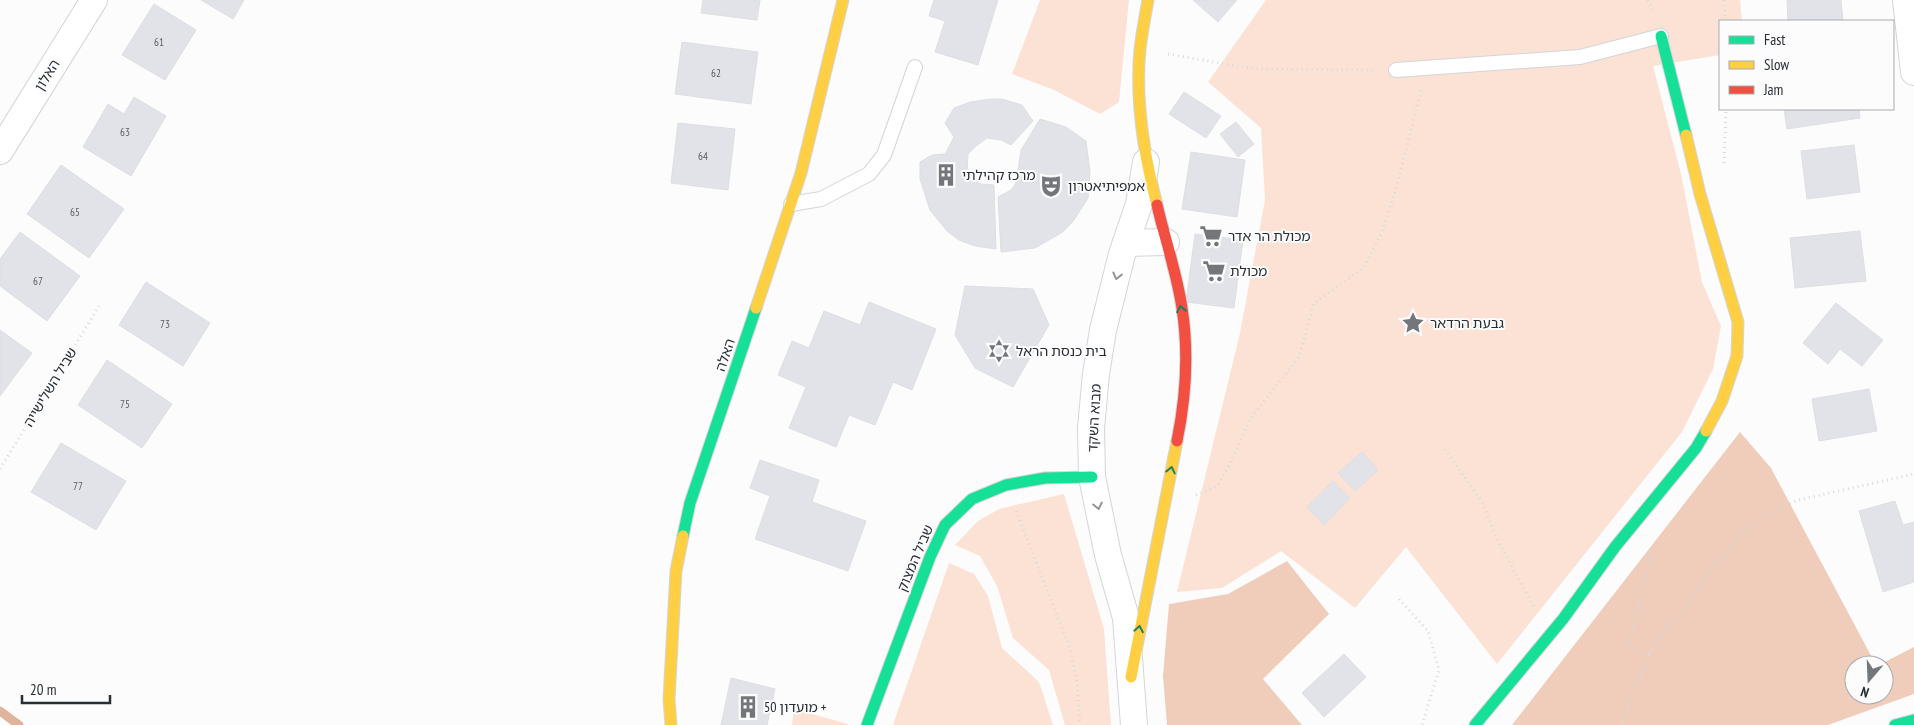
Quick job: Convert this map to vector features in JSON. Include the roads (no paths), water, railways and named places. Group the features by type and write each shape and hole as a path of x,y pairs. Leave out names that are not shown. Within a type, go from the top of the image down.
{"street":[{"name":"האלון","path":"0,151 94,0"},
{"name":"האלה","path":"670,725 669,699 676,570 690,503 804,164 843,0"},
{"name":"מבוא השקד","path":"1131,677 1182,418 1187,364 1182,308 1146,162 1140,104 1140,50 1148,0"},
{"path":"1906,0 1914,72"},
{"path":"1475,725 1550,634 1696,448 1722,401 1737,356 1738,322 1700,194 1661,36"},
{"name":"מבוא השקד","path":"1134,725 1126,618 1108,555 1092,477 1091,428 1096,374 1103,330 1126,243 1139,204 1146,162"},
{"path":"1126,243 1166,242"},
{"name":"שביל המצוק","path":"866,725 930,557 945,525 972,499 1006,484 1045,478 1092,477"},
{"path":"1895,725 1914,720"}],"lane":[{"path":"1396,70 1580,57 1661,36"},
{"path":"791,204 821,199 869,174 884,155 915,67"}],"waterway":[{"path":"0,711 19,725"}],"place":[{"name":"מרכז קהילתי","path":"946,175"},
{"name":"אמפיתיאטרון","path":"1051,186"},
{"name":"מכולת הר אדר","path":"1211,236"},
{"name":"מכולת","path":"1214,271"},
{"name":"גבעת הרדאר","path":"1413,323"},
{"name":"בית כנסת הראל","path":"999,351"},
{"name":"מועדון 50 +","path":"748,707"}]}
